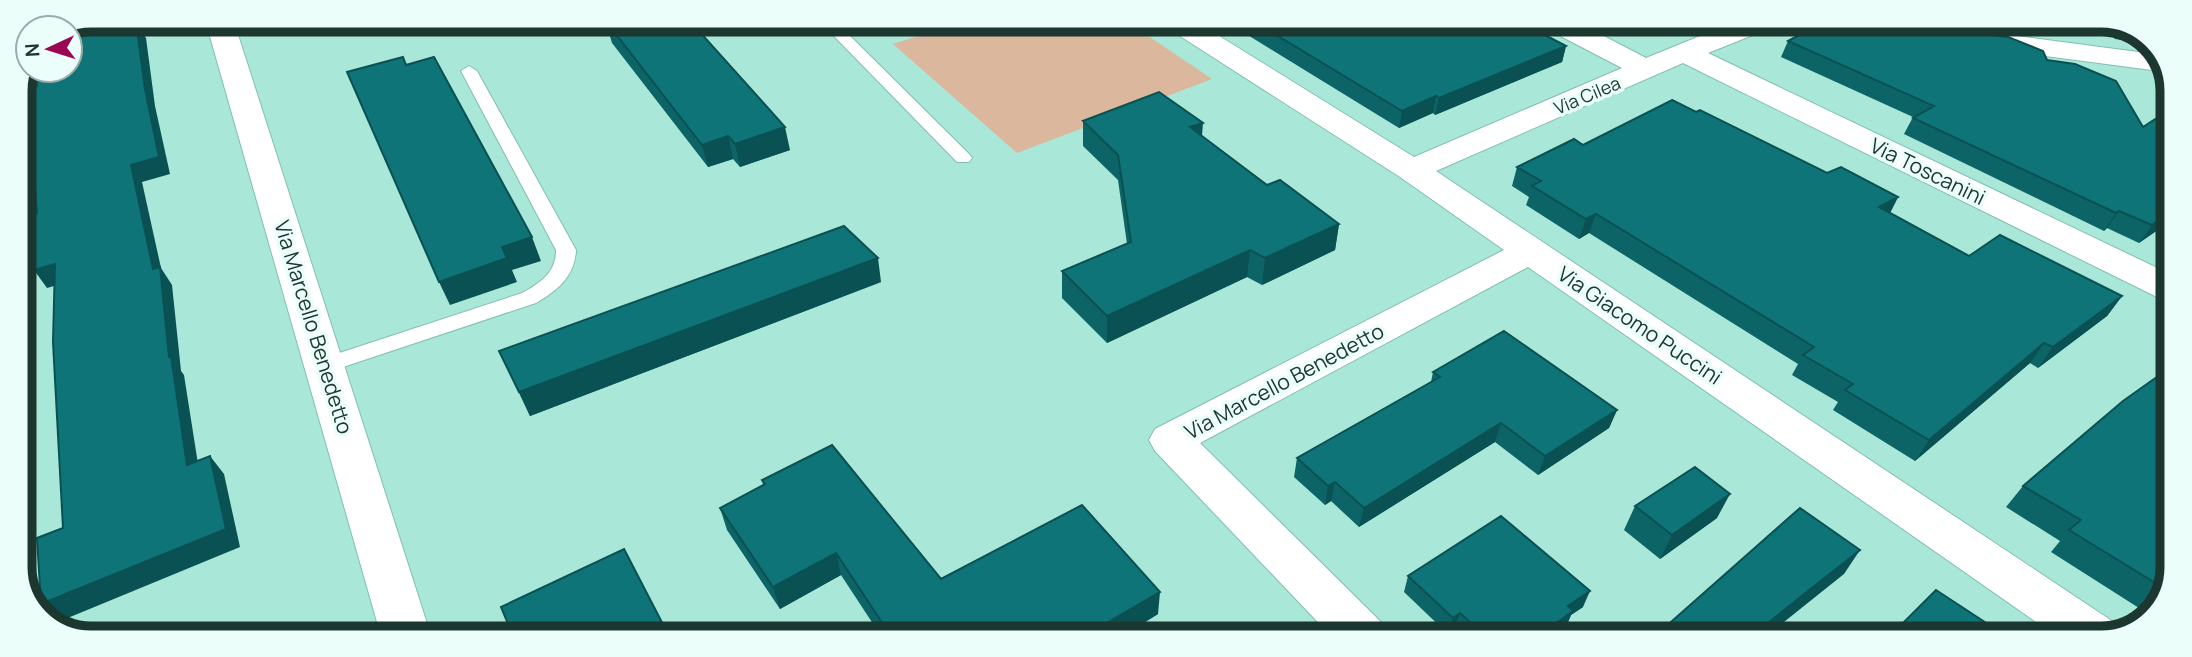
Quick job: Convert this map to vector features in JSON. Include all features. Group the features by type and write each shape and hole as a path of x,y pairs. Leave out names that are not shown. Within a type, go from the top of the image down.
{"street":[{"name":"Via Marcello Benedetto","path":"223,32 404,626"},
{"name":"Via Giacomo Puccini","path":"1193,32 1412,170 2080,626"},
{"path":"1574,32 1646,69"},
{"name":"Via Cilea","path":"1412,170 1735,32"},
{"path":"2056,32 2066,50"},
{"path":"1946,36 2154,63"},
{"name":"Via Toscanini","path":"1684,52 2160,284"},
{"name":"Via Marcello Benedetto","path":"1353,626 1170,440 1530,251"}],"lane":[{"path":"832,32 963,158"},
{"path":"326,365 529,298 543,291 561,273 566,261 566,250 469,71"}],"shaded area":[{"path":"930,32 1142,32 1212,79 1017,153 893,44"}],"building":[{"path":"137,32 145,89 159,157 131,165 153,269 160,267 169,357 171,356 187,465 210,456 226,529 44,603 41,597 37,538 63,528 53,342 55,264 34,270 32,242 32,214 37,213 32,151 32,91 32,87 84,84 84,33"},
{"path":"614,32 700,32 785,127 735,144 728,136 702,145"},
{"path":"1271,32 1539,32 1566,46 1439,98 1436,96 1402,111"},
{"path":"1805,32 1965,32 2008,37 2043,51 2047,60 2075,64 2116,81 2143,127 2160,116 2160,219 2152,225 2119,211 2116,213 1913,118 1934,106 1788,41"},
{"path":"403,57 406,65 434,57 532,237 502,247 507,258 439,282 347,72"},
{"path":"1159,92 1203,123 1190,127 1267,185 1280,180 1339,224 1265,258 1250,250 1107,316 1062,271 1131,242 1118,155 1083,121"},
{"path":"1672,100 1696,112 1700,110 1827,173 1841,167 1898,197 1879,207 1969,256 2000,235 2122,296 2053,347 2044,343 1929,440 1845,390 1853,384 1803,355 1814,347 1596,214 1586,219 1532,186 1541,181 1517,167 1574,139 1583,145"},
{"path":"844,226 878,258 519,392 499,351"},
{"path":"1504,331 1617,410 1545,456 1501,423 1364,508 1335,482 1328,486 1297,458 1440,377 1433,372"},
{"path":"2160,375 2160,566 2157,584 2069,530 2081,520 2023,486 2123,401"},
{"path":"832,445 941,579 1082,505 1160,592 1101,626 884,626 836,553 773,587 720,508 765,484 762,480"},
{"path":"1695,467 1730,494 1672,535 1635,506"},
{"path":"1800,508 1860,550 1764,626 1666,626"},
{"path":"1501,516 1590,591 1568,606 1573,611 1552,626 1474,626 1460,613 1453,618 1408,576"},
{"path":"624,549 664,626 509,626 501,607"},
{"path":"1936,590 1991,626 1900,626"}]}
